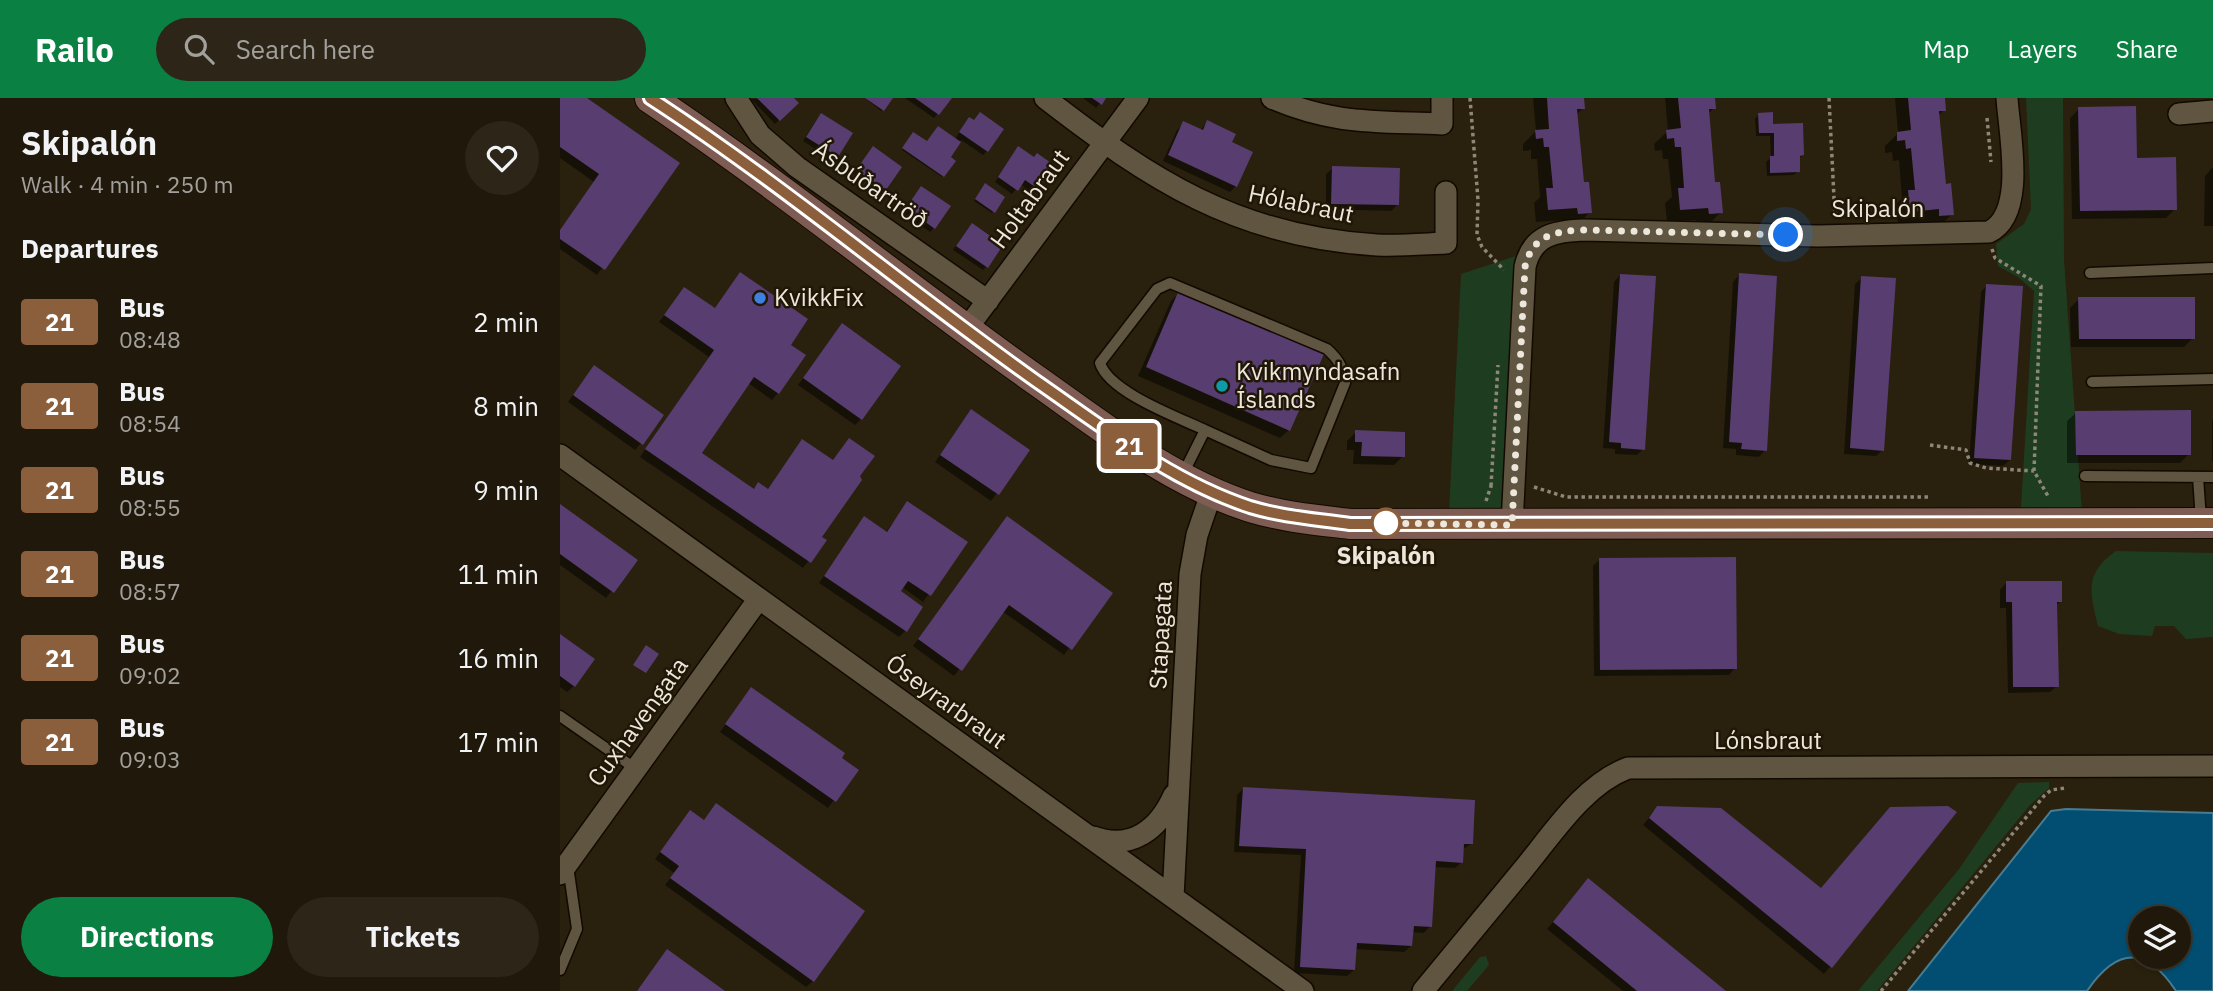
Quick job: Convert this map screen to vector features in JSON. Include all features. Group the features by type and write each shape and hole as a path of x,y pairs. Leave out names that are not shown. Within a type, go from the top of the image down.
{"street":[{"name":"Ásbúðartröð","path":"736,98 760,135 797,167 988,301"},
{"name":"Hólabraut","path":"1045,98 1103,142 1175,188 1218,211 1265,227 1331,240 1378,245 1446,243 1446,192"},
{"name":"Holtabraut","path":"965,331 1138,98"},
{"path":"1272,98 1321,116 1393,124 1441,124 1441,98"},
{"path":"1989,232 1998,228 2006,216 2013,191 2007,98"},
{"path":"654,99 780,190 965,331 1134,450 1212,491 1271,512 1350,524 2207,523"},
{"path":"2179,114 2213,111"},
{"name":"Skipalón","path":"1512,525 1525,267 1528,252 1541,239 1555,231 1584,230 1836,236 1989,232"},
{"name":"Óseyrarbraut","path":"560,454 758,600 1303,991"},
{"name":"Stapagata","path":"1173,897 1190,574 1197,536 1212,491"},
{"name":"Cuxhavengata","path":"564,869 758,600"},
{"name":"Lónsbraut","path":"1423,991 1565,820 1611,774 1628,768 2213,766"},
{"name":"Stapagata","path":"1084,833 1109,841 1139,837 1161,821 1179,785"}],"lane":[{"path":"2090,273 2213,268"},
{"path":"1170,283 1327,349 1338,359 1344,372 1345,383 1311,468 1271,460 1205,430 1143,401 1104,375 1100,363 1157,289 1170,283"},
{"path":"2092,382 2213,379"},
{"path":"1182,477 1205,430"},
{"path":"2085,476 2213,477"},
{"path":"2198,477 2207,523"},
{"path":"560,716 636,769"},
{"path":"560,970 577,929 564,869"}],"path":[{"path":"1470,98 1478,200 1477,236 1482,247 1504,269 1503,282"},
{"path":"1829,98 1836,236"},
{"path":"1987,111 1992,166"},
{"path":"1989,232 1995,258 2041,286 2034,471 2049,498"},
{"path":"1480,503 1486,501 1491,486 1499,364"},
{"path":"1930,445 1961,447 1966,450 1970,463 1979,467 2034,471"},
{"path":"1491,486 1533,486 1566,497 1942,498"},
{"path":"2035,498 2062,498"},
{"path":"1881,991 2043,796 2051,790 2076,788"}],"green space":[{"path":"2026,98 2063,98 2064,260 2083,527 2020,524 2034,291 2018,277 1998,266 1996,244 2024,224 2031,209"},
{"path":"1519,255 1521,512 1449,513 1461,274"},
{"path":"2116,551 2213,553 2213,637 2186,639 2174,626 2155,626 2152,636 2119,634 2098,626 2092,584 2099,567"},
{"path":"2049,782 2049,788 2030,805 1877,991 1858,991 1959,869 2018,783"},
{"path":"1486,956 1489,965 1467,991 1452,991 1480,957"}],"water":[{"path":"2066,809 2213,813 2213,991 2176,991 2157,969 2191,969 2191,906 2128,906 2128,959 2110,966 2087,991 1908,991 2051,811"}],"building":[{"path":"560,98 587,98 680,163 605,270 560,239 560,230 599,174 560,147"},
{"path":"757,98 794,98 799,103 780,121"},
{"path":"865,98 893,98 884,111"},
{"path":"915,98 952,98 939,115"},
{"path":"1092,98 1106,98 1102,105"},
{"path":"1547,98 1584,98 1585,109 1577,109 1584,182 1589,182 1592,213 1578,214 1577,208 1548,210 1546,188 1553,188 1549,147 1544,147 1543,138 1536,139 1535,130 1549,129"},
{"path":"1678,98 1715,98 1716,109 1709,109 1715,182 1720,182 1723,213 1709,214 1708,208 1680,210 1678,188 1684,188 1681,147 1675,147 1674,138 1667,139 1666,130 1681,128"},
{"path":"1908,98 1945,98 1946,111 1939,111 1946,184 1951,183 1954,215 1939,216 1939,209 1910,212 1908,190 1915,190 1911,148 1906,149 1905,140 1897,141 1897,132 1911,130"},
{"path":"2136,106 2137,158 2176,157 2177,210 2080,211 2078,107"},
{"path":"980,112 1004,129 988,152 959,132 969,117 974,120"},
{"path":"1773,112 1773,124 1803,123 1804,155 1800,156 1800,172 1770,173 1770,156 1774,156 1774,133 1759,133 1758,113"},
{"path":"821,113 853,133 838,157 806,137"},
{"path":"1207,120 1236,134 1232,142 1253,152 1237,187 1168,155 1183,121 1203,130"},
{"path":"938,126 961,142 951,157 956,161 944,177 902,148 913,132 927,141"},
{"path":"873,146 902,167 886,190 856,170"},
{"path":"1018,146 1034,157 1037,153 1054,165 1038,189 1025,180 1018,191 998,177"},
{"path":"1332,166 1400,168 1399,205 1331,204"},
{"path":"985,183 1005,197 995,213 975,199"},
{"path":"921,186 951,206 935,229 906,208"},
{"path":"972,223 1003,245 988,268 956,246"},
{"path":"740,272 808,319 791,345 806,355 779,394 754,377 702,453 754,489 758,482 768,489 802,439 833,460 849,438 875,456 860,476 862,480 822,537 827,540 811,563 645,449 714,350 664,315 684,287 715,308"},
{"path":"1739,273 1777,276 1767,451 1741,449 1742,443 1729,442"},
{"path":"1620,274 1656,276 1645,450 1621,448 1621,443 1609,442"},
{"path":"1861,276 1896,278 1884,451 1850,448"},
{"path":"1986,284 2023,286 2011,460 1974,458"},
{"path":"1179,290 1324,354 1290,431 1146,367"},
{"path":"2078,297 2195,297 2195,339 2079,339"},
{"path":"842,323 901,366 862,420 803,378"},
{"path":"594,365 664,415 643,445 573,395"},
{"path":"971,409 1030,450 999,495 940,455"},
{"path":"2191,410 2191,455 2076,455 2075,411"},
{"path":"1355,430 1405,432 1405,457 1361,456 1362,442 1355,442"},
{"path":"907,501 968,542 931,596 908,581 901,591 923,607 907,632 824,576 864,516 887,532"},
{"path":"560,504 638,560 614,593 560,554"},
{"path":"1007,516 1113,593 1072,650 1009,605 962,671 918,639"},
{"path":"1736,557 1737,669 1600,670 1599,558"},
{"path":"2006,581 2062,581 2062,602 2057,602 2059,687 2013,687 2012,602 2006,602"},
{"path":"560,634 595,659 575,687 560,676"},
{"path":"646,645 659,654 646,673 633,665"},
{"path":"751,687 845,753 842,758 859,770 836,802 725,724"},
{"path":"1243,787 1475,800 1473,844 1464,844 1463,863 1436,861 1432,927 1414,926 1412,946 1357,943 1355,970 1300,967 1306,849 1239,846"},
{"path":"716,803 865,911 814,982 670,878 679,866 660,852 690,810 704,820"},
{"path":"1657,806 1721,808 1821,888 1890,807 1948,806 1957,812 1832,968 1649,818"},
{"path":"1588,878 1726,991 1637,991 1553,922"},
{"path":"667,949 725,991 637,991"}],"bus line":[{"name":"21","path":"650,98 780,190 965,331 1128,446 1212,491 1271,512 1350,524 2213,523"}],"place":[{"name":"KvikkFix","path":"760,298"},
{"name":"Kvikmyndasafn Íslands","path":"1222,386"},
{"name":"Skipalón","path":"1386,523"}],"route":[{"path":"1386,523 1377,523 1512,525 1525,267 1528,252 1541,239 1555,231 1584,230 1786,235"}]}
